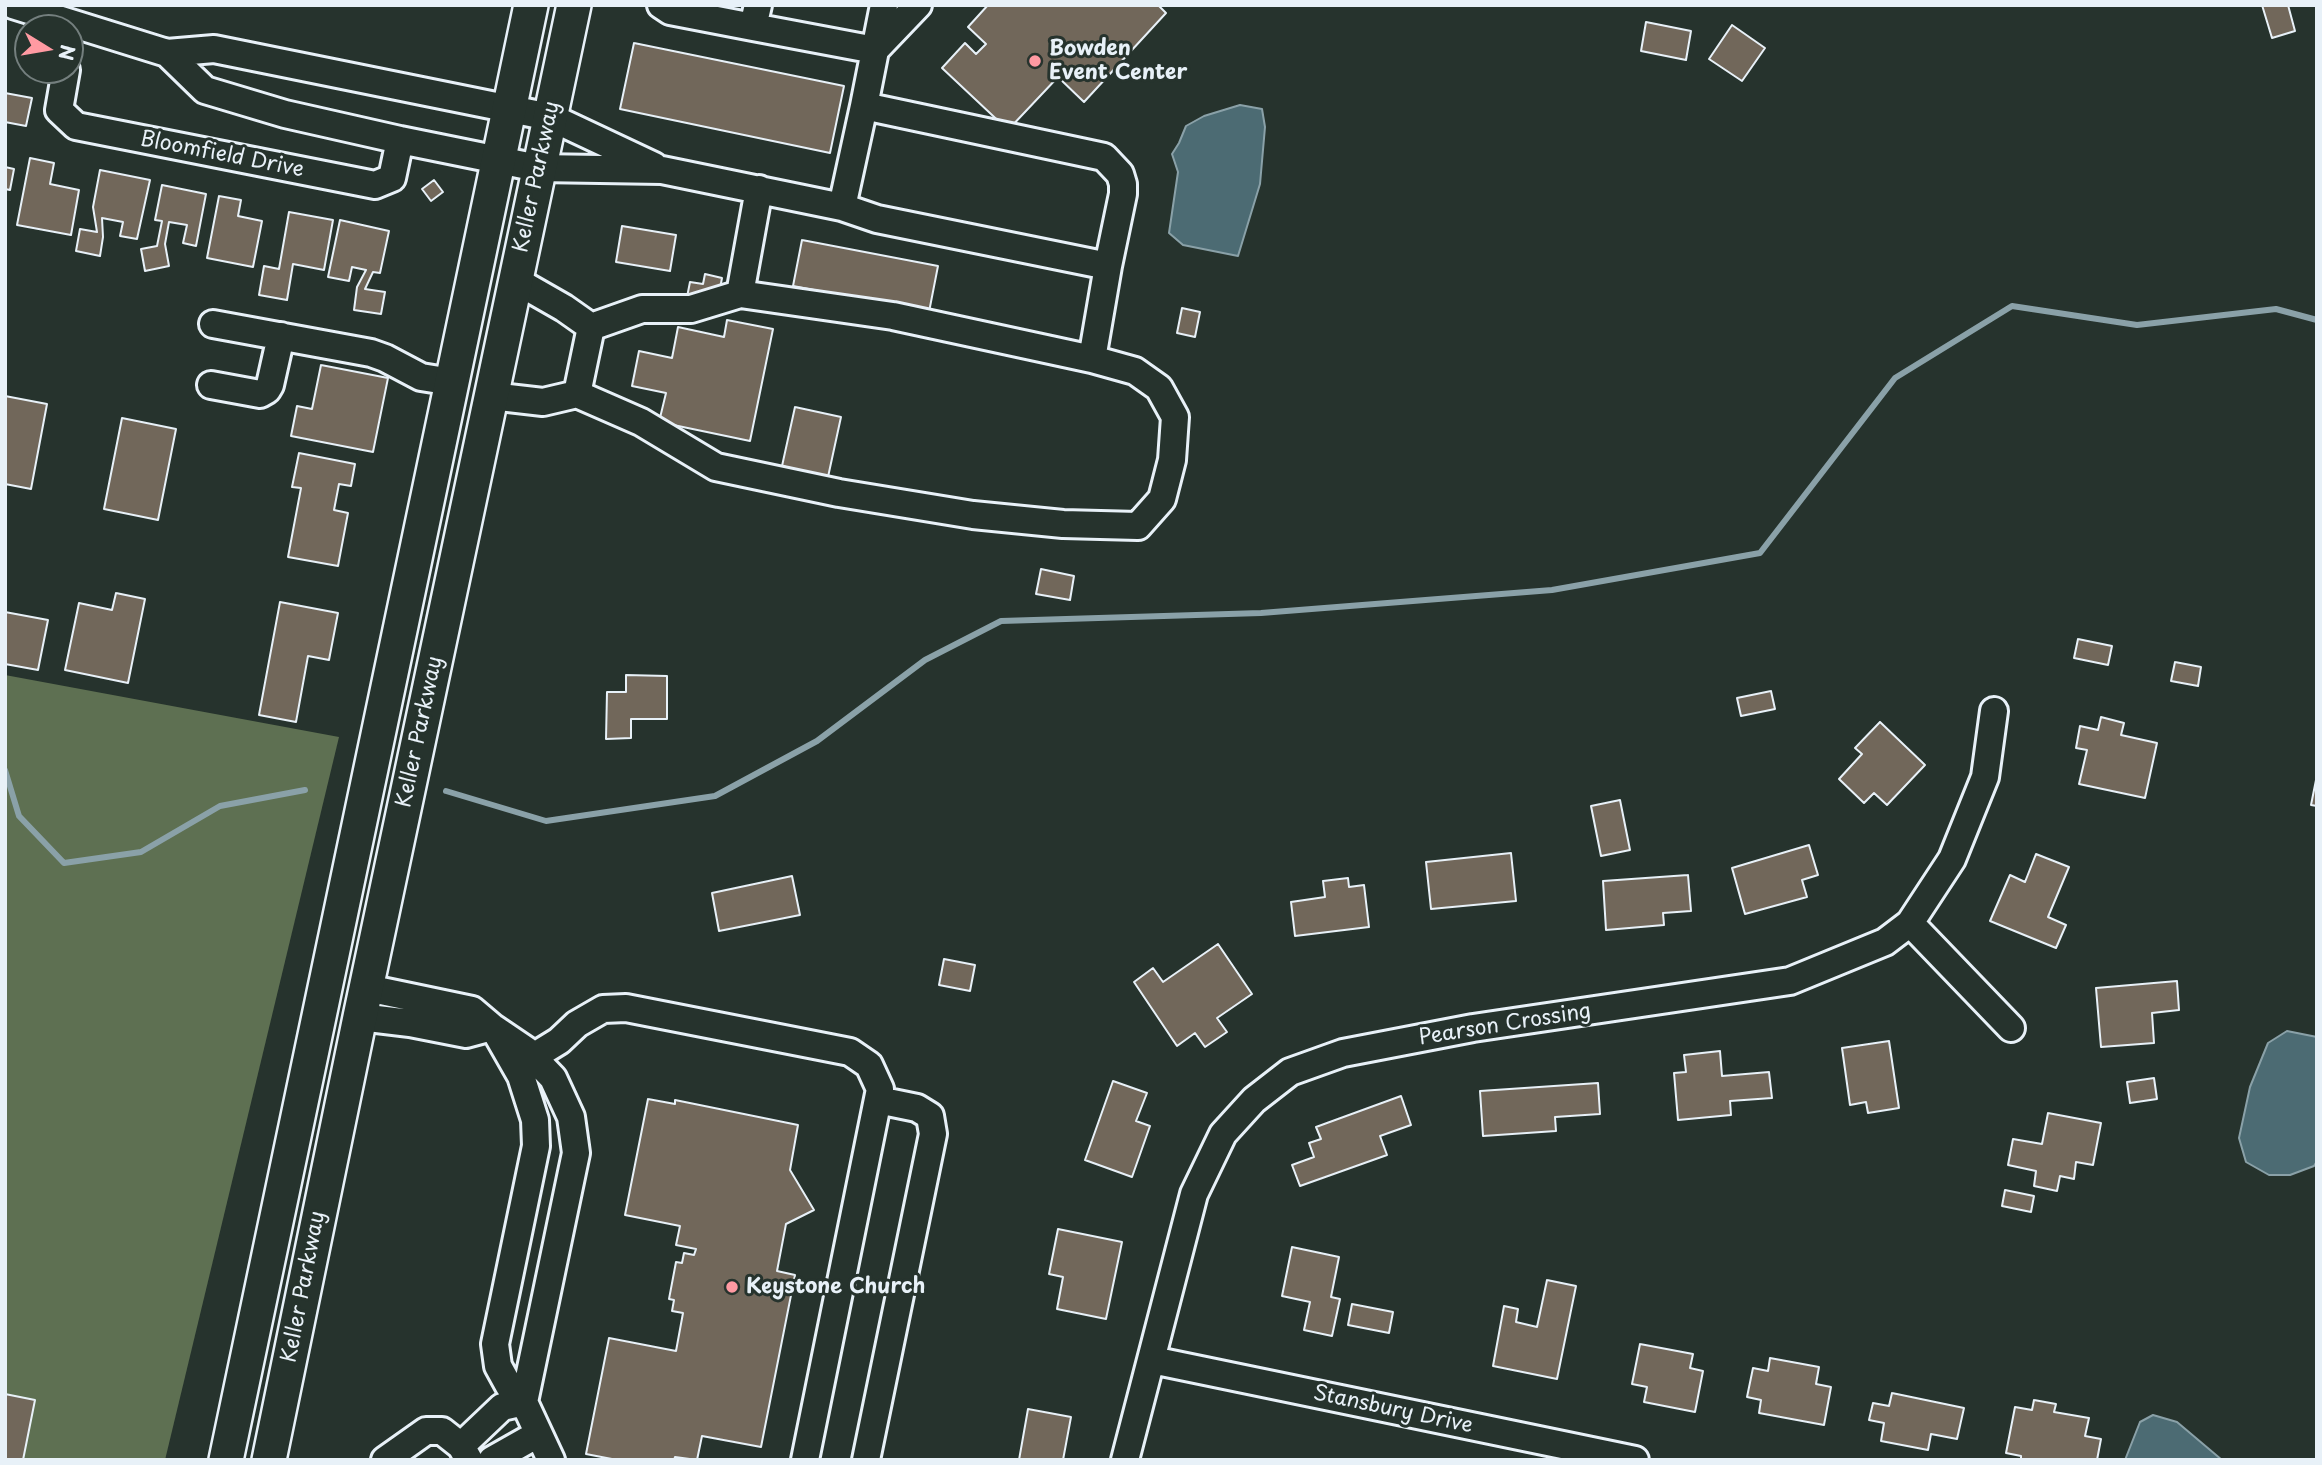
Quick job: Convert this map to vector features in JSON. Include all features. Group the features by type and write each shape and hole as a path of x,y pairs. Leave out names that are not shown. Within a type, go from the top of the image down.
{"main road":[{"name":"Keller Parkway","path":"226,1460 531,5"},
{"name":"Keller Parkway","path":"269,1460 574,5"},
{"path":"328,979 363,1002"},
{"path":"321,1011 363,1002"}],"street":[{"path":"13,5 30,14"},
{"path":"661,5 670,11 756,16 875,50"},
{"path":"842,207 884,5"},
{"path":"875,50 918,5"},
{"path":"84,38 167,53 214,49 550,117 662,170"},
{"path":"167,53 205,90 285,114 400,141 538,167 662,170 842,207 877,219 1108,266"},
{"name":"Bloomfield Drive","path":"64,84 59,110 76,126 375,185 392,178 400,141"},
{"path":"864,106 1104,157 1120,174 1123,194 1092,359"},
{"path":"740,295 759,189"},
{"path":"515,280 591,327"},
{"path":"491,396 543,402 578,394 641,422 716,467 839,493 973,514 1063,524 1138,526 1162,499 1172,460 1175,417 1159,388 1135,370 893,316 740,295 691,309 642,309 591,327"},
{"path":"213,324 385,358 421,377 452,382"},
{"path":"578,394 591,327"},
{"path":"211,385 260,394 267,390 271,385 281,336"},
{"name":"Pearson Crossing","path":"1125,1460 1194,1194 1223,1134 1254,1100 1290,1072 1343,1053 1473,1028 1790,981 1885,942 1910,923 1952,859 1985,777 1994,711"},
{"path":"1910,923 2011,1028"},
{"path":"363,1002 472,1010 526,1050 553,1078 571,1117 576,1153 524,1402"},
{"path":"533,1057 559,1041 577,1024 603,1009 626,1008 850,1052 869,1065 880,1089 805,1460"},
{"path":"492,1027 521,1076 535,1120 536,1146 495,1344 498,1366 509,1386 524,1402 551,1460"},
{"path":"866,1460 933,1134 930,1116 917,1108 878,1100"},
{"name":"Stansbury Drive","path":"1152,1360 1635,1460"},
{"path":"385,1460 426,1431 442,1432 465,1453 502,1406 524,1402"},
{"path":"492,1460 538,1434"}],"green space":[{"path":"5,675 339,737 165,1460 5,1460"}],"water":[{"path":"1240,105 1262,109 1265,127 1260,184 1238,256 1183,245 1169,233 1178,172 1172,154 1186,126 1204,116"},
{"path":"2287,1031 2317,1037 2317,1161 2314,1166 2290,1175 2269,1175 2246,1162 2239,1138 2250,1087 2268,1043"},
{"path":"2153,1415 2177,1422 2222,1460 2125,1460 2140,1422"}],"building":[{"name":"Bowden Event Center","path":"988,5 1158,5 1166,13 1084,102 1058,77 1008,130 942,68 965,43 976,54 986,44 968,27"},
{"path":"2262,5 2288,5 2295,31 2272,38"},
{"path":"1646,22 1691,31 1686,60 1641,51"},
{"path":"1732,25 1765,48 1742,81 1709,59"},
{"path":"634,43 844,86 830,153 620,109"},
{"path":"5,93 32,98 26,126 5,122"},
{"path":"30,158 54,163 50,184 79,190 71,235 17,225"},
{"path":"5,167 14,169 10,190 5,189"},
{"path":"100,170 150,180 137,239 120,236 123,222 102,218 100,256 76,251 80,229 97,232 93,207"},
{"path":"434,180 443,192 431,201 422,189"},
{"path":"162,185 206,194 196,246 183,243 187,225 169,222 165,244 169,266 145,271 141,249 157,246 162,221 155,220"},
{"path":"219,196 241,200 238,216 262,221 253,267 207,258"},
{"path":"289,212 333,220 324,270 293,264 287,300 259,295 264,266 279,269"},
{"path":"340,220 389,231 380,273 373,272 365,289 385,292 381,314 354,310 357,287 366,270 352,267 349,281 328,277"},
{"path":"622,226 676,235 670,271 616,262"},
{"path":"802,240 938,266 929,312 793,286"},
{"path":"705,274 722,278 719,294 687,297 690,282 703,284"},
{"path":"1182,308 1200,312 1195,337 1177,333"},
{"path":"727,320 773,329 750,441 659,422 666,393 632,386 639,351 672,358 678,327 724,337"},
{"path":"321,365 388,378 373,452 291,436 297,406 312,409"},
{"path":"5,396 47,404 31,489 5,484"},
{"path":"795,407 841,417 828,477 782,466"},
{"path":"122,418 176,429 158,520 104,509"},
{"path":"299,453 355,464 351,486 339,484 334,510 348,513 338,566 288,557 301,488 292,487"},
{"path":"1041,569 1074,576 1070,600 1036,594"},
{"path":"116,593 145,599 128,683 65,670 79,603 112,610"},
{"path":"280,602 338,613 329,660 308,656 296,722 259,715"},
{"path":"5,612 48,620 38,670 5,664"},
{"path":"2078,639 2112,646 2108,665 2074,658"},
{"path":"2175,662 2201,667 2198,686 2171,681"},
{"path":"626,675 667,676 667,719 631,719 631,738 606,739 607,692 626,692"},
{"path":"1771,691 1775,709 1741,716 1737,698"},
{"path":"2101,717 2124,723 2121,735 2157,743 2145,798 2079,784 2087,750 2076,748 2080,726 2098,730"},
{"path":"1880,722 1925,765 1887,805 1874,793 1864,803 1839,779 1862,754 1855,748"},
{"path":"2317,775 2317,806 2311,805"},
{"path":"1620,800 1630,850 1601,856 1591,806"},
{"path":"1809,845 1818,875 1802,880 1807,897 1745,914 1732,868"},
{"path":"1511,853 1516,901 1431,909 1426,862"},
{"path":"2036,854 2069,867 2048,917 2066,925 2056,948 1990,921 2010,875 2025,882"},
{"path":"1688,875 1691,911 1663,913 1664,925 1606,930 1603,881"},
{"path":"792,876 800,915 719,931 712,893"},
{"path":"1348,878 1349,887 1364,885 1369,927 1295,936 1291,902 1325,897 1323,881"},
{"path":"1218,944 1252,994 1217,1018 1227,1032 1205,1047 1195,1033 1177,1046 1134,982 1153,968 1163,982"},
{"path":"944,959 975,965 970,991 939,985"},
{"path":"2177,981 2179,1010 2152,1013 2154,1043 2101,1047 2096,988"},
{"path":"1889,1041 1899,1108 1868,1113 1866,1102 1850,1105 1842,1048"},
{"path":"1720,1051 1722,1076 1769,1072 1772,1098 1730,1101 1731,1115 1678,1120 1674,1073 1686,1072 1684,1055"},
{"path":"2154,1078 2157,1099 2130,1103 2127,1082"},
{"path":"1113,1081 1147,1093 1136,1121 1150,1126 1132,1177 1085,1160"},
{"path":"1598,1083 1600,1114 1555,1117 1556,1131 1483,1136 1480,1091"},
{"path":"1401,1096 1411,1125 1380,1136 1387,1155 1300,1186 1292,1165 1314,1157 1309,1143 1321,1139 1316,1127"},
{"name":"Keystone Church","path":"648,1099 675,1104 675,1100 798,1125 790,1170 814,1210 786,1224 777,1271 795,1275 761,1447 702,1436 697,1460 675,1457 674,1460 617,1460 586,1454 609,1338 676,1351 683,1313 672,1311 674,1300 669,1299 676,1262 682,1263 684,1253 694,1255 696,1249 676,1245 680,1226 625,1215"},
{"path":"2048,1113 2101,1123 2093,1165 2076,1162 2074,1179 2060,1176 2057,1191 2034,1186 2036,1171 2008,1165 2013,1139 2042,1144"},
{"path":"2005,1190 2034,1196 2031,1212 2002,1206"},
{"path":"1058,1229 1122,1242 1106,1319 1057,1309 1063,1277 1049,1274"},
{"path":"1292,1247 1339,1257 1331,1297 1340,1299 1332,1336 1304,1330 1310,1302 1282,1296"},
{"path":"1547,1280 1576,1286 1557,1379 1493,1366 1504,1306 1518,1309 1516,1322 1537,1327"},
{"path":"1352,1304 1393,1312 1389,1333 1348,1325"},
{"path":"1640,1344 1693,1354 1690,1368 1703,1371 1695,1412 1644,1402 1647,1387 1632,1384"},
{"path":"1770,1358 1819,1367 1816,1384 1831,1387 1824,1425 1759,1413 1761,1400 1747,1397 1753,1368 1768,1371"},
{"path":"1892,1393 1964,1408 1957,1439 1931,1434 1928,1450 1881,1441 1884,1423 1869,1420 1873,1403 1889,1406"},
{"path":"5,1394 35,1400 23,1460 5,1460"},
{"path":"2034,1400 2056,1404 2054,1412 2089,1418 2085,1436 2101,1439 2097,1460 2021,1460 2021,1456 2006,1453 2015,1407 2032,1410"},
{"path":"1028,1409 1071,1417 1063,1460 1019,1460"}],"waterway":[{"path":"446,791 546,821 715,796 817,741 925,660 1001,621 1261,613 1552,590 1760,553 1895,378 2012,306 2137,325 2276,309 2317,320"},
{"path":"5,770 19,816 64,863 141,852 220,806 305,790"}],"place":[{"name":"Bowden Event Center","path":"1035,61"},
{"name":"Keystone Church","path":"732,1287"}]}
